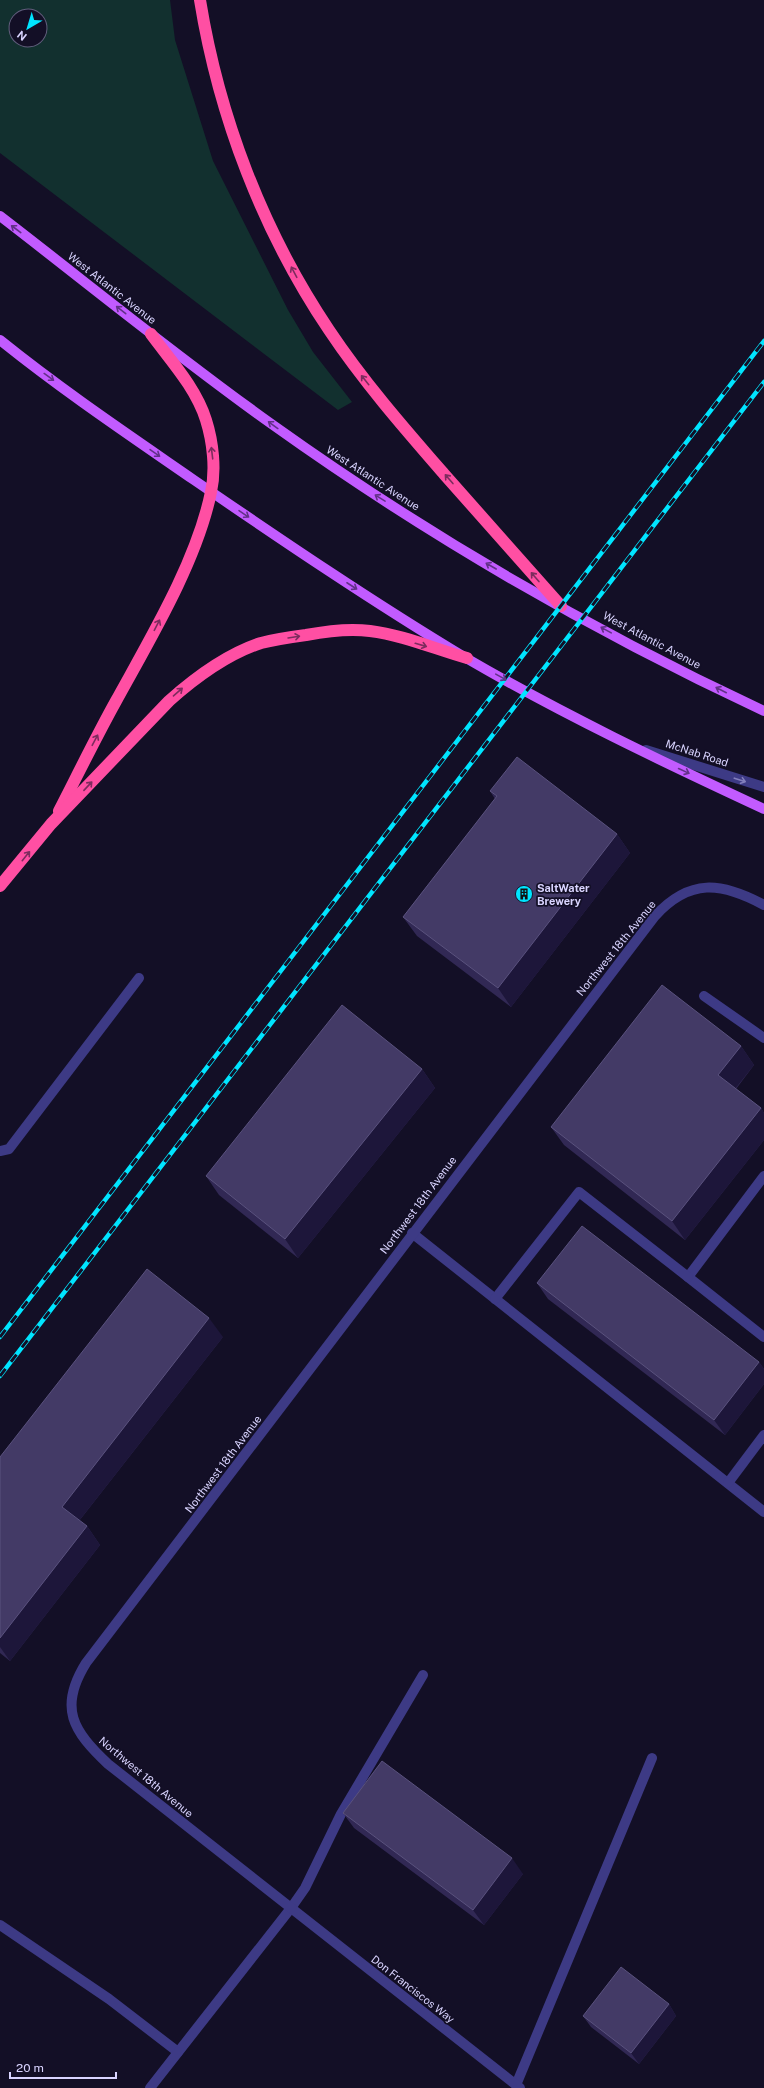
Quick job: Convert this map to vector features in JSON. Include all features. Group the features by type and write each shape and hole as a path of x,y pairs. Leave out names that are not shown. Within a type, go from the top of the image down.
{"highway":[{"path":"200,0 216,77 229,122 244,164 279,245 303,290 328,330 360,374 420,446 561,606"},
{"path":"52,824 174,591 200,529 212,492 214,476 206,420 191,387 151,334"},
{"path":"0,886 52,824 147,723 184,687 215,666 261,643 324,631 370,631 394,636 467,658"}],"main road":[{"name":"West Atlantic Avenue","path":"0,216 151,334 272,424 375,495 492,567 561,606 631,644 764,711"},
{"path":"0,340 94,410 212,492 358,590 467,658 623,742 764,809"}],"street":[{"name":"McNab Road","path":"623,742 764,787"},
{"name":"Northwest 18th Avenue","path":"291,1908 108,1764 82,1738 74,1723 71,1708 72,1692 78,1677 86,1663 638,936 669,902 684,892 718,887 734,891 764,905"},
{"path":"0,1151 9,1148 139,978"},
{"path":"704,996 764,1038"},
{"path":"688,1277 764,1176"},
{"path":"495,1299 579,1192 764,1337"},
{"path":"412,1233 764,1512"},
{"path":"728,1483 764,1435"},
{"path":"150,2088 305,1888 341,1814 424,1675"},
{"path":"518,2087 652,1758"},
{"name":"Don Franciscos Way","path":"291,1908 518,2087"},
{"path":"0,1925 109,1999 178,2052"}],"green space":[{"path":"0,0 170,0 175,40 213,161 288,310 313,352 352,402 338,410 0,153"}],"building":[{"name":"SaltWater Brewery","path":"517,757 617,834 498,988 403,917 497,796 490,791"},
{"path":"662,985 741,1046 718,1075 761,1108 672,1221 551,1127"},
{"path":"342,1005 422,1069 285,1239 206,1176"},
{"path":"582,1226 759,1362 714,1420 537,1283"},
{"path":"147,1269 209,1318 62,1507 87,1526 0,1638 0,1457"},
{"path":"382,1761 512,1858 473,1910 343,1813"},
{"path":"621,1967 669,2004 631,2053 583,2016"}],"railway":[{"path":"0,1337 764,341"},
{"path":"0,1376 764,382"}],"place":[{"name":"SaltWater Brewery","path":"524,894"}]}
